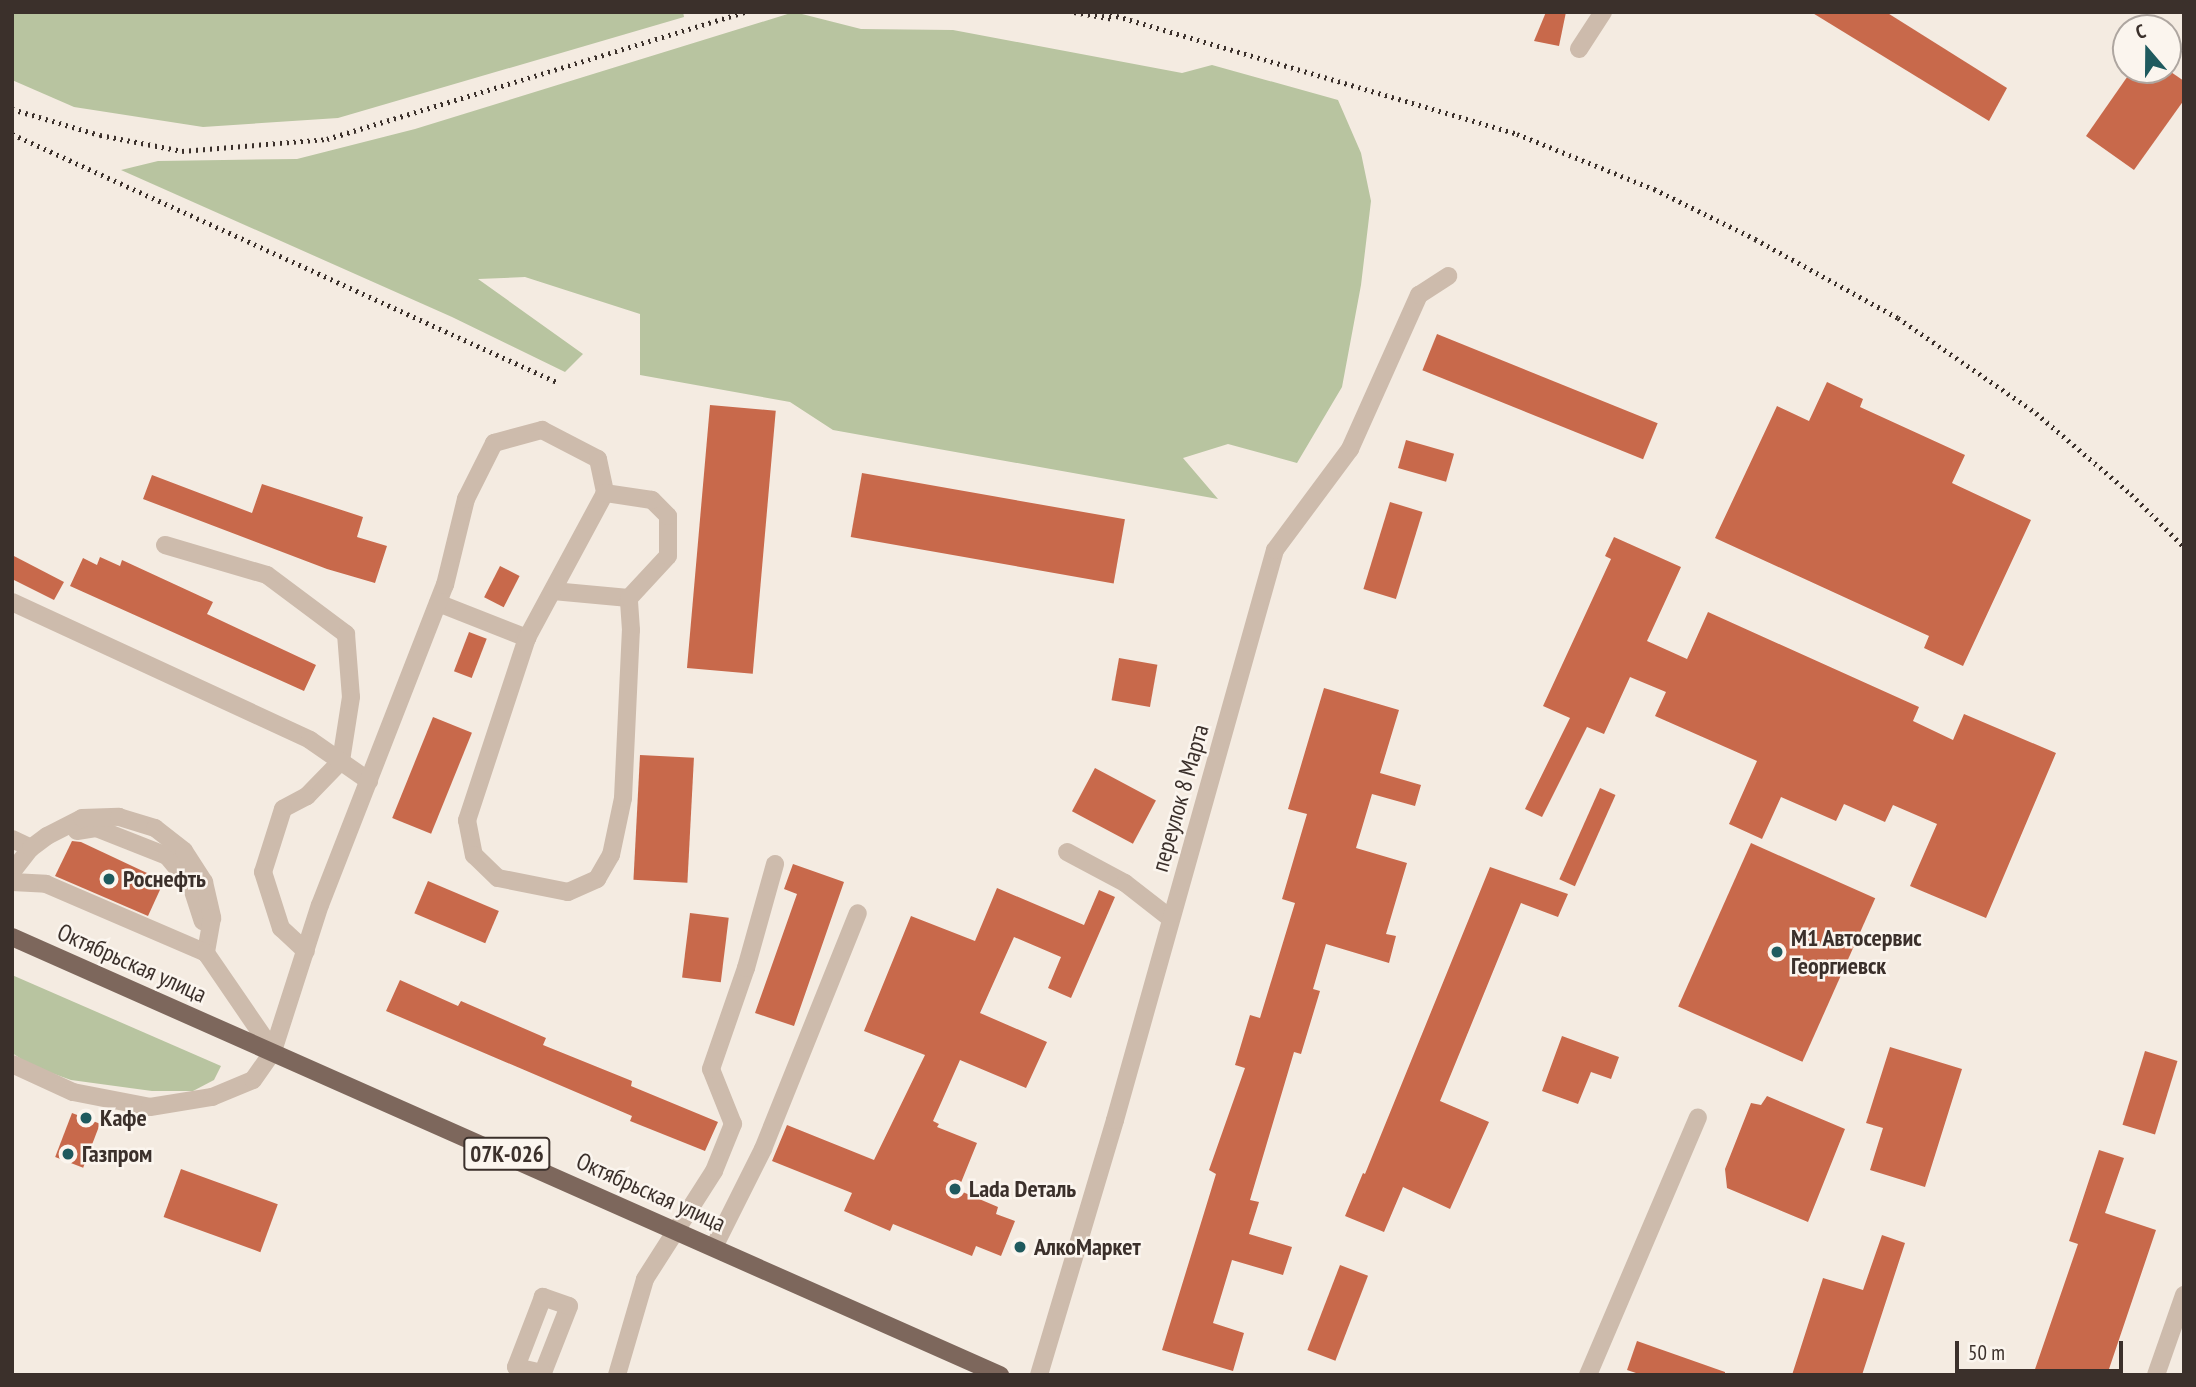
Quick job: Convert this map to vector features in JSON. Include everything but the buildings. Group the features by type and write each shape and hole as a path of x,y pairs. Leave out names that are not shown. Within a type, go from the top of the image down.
{"main road":[{"name":"Октябрьская улица","path":"12,937 714,1247 967,1368 1000,1375"}],"street":[{"path":"1579,49 1603,12"},
{"name":"переулок 8 Марта","path":"1039,1375 1275,551 1350,449 1419,295 1448,276"},
{"path":"12,1064 73,1092 150,1107 212,1097 253,1080 273,1051 320,905 438,603 466,499 494,443 542,430 598,459 605,493 527,638 467,820 474,855 498,878 568,892 597,879 611,855 624,799 631,630 629,598 668,556 668,516 652,500 605,493"},
{"path":"164,545 267,575 346,634 351,697 341,761 307,796 283,809 262,872 281,928 306,951"},
{"path":"553,591 629,598"},
{"path":"12,601 310,740 369,781"},
{"path":"438,603 527,638"},
{"path":"12,872 31,848 47,836 82,818 119,817 155,828 184,851 204,882 212,918 206,953"},
{"path":"12,839 31,848"},
{"path":"1067,852 1125,883 1171,919"},
{"path":"617,1375 645,1279 713,1171 733,1124 711,1069 746,968 775,864"},
{"path":"12,882 46,884 206,953 273,1051"},
{"path":"714,1247 763,1149 858,913"},
{"path":"1588,1375 1698,1117"},
{"path":"2156,1375 2184,1295"}],"green space":[{"path":"12,12 683,12 684,17 338,118 203,127 74,107 12,80"},
{"path":"794,12 861,29 953,30 1182,73 1212,65 1338,100 1361,153 1371,201 1361,285 1342,387 1297,463 1228,444 1183,458 1218,499 833,430 790,402 640,375 640,314 525,277 478,279 583,354 565,372 452,317 121,170 158,161 297,159 415,129"},
{"path":"12,975 221,1066 214,1080 193,1091 152,1091 71,1080 32,1066 12,1053"}],"railway":[{"path":"12,109 100,135 182,151 327,139 745,12"},
{"path":"1074,12 1112,19"},
{"path":"1103,12 1517,134 1654,189 1755,239 1898,318 2036,413 2131,494 2184,547"},
{"path":"12,134 559,383"}],"place":[{"name":"Роснефть","path":"109,879"},
{"name":"М1 Автосервис Георгиевск","path":"1777,952"},
{"name":"Кафе","path":"86,1118"},
{"name":"Газпром","path":"68,1154"},
{"name":"Lada Dеталь","path":"955,1189"},
{"name":"АлкоМаркет","path":"1020,1247"}]}
